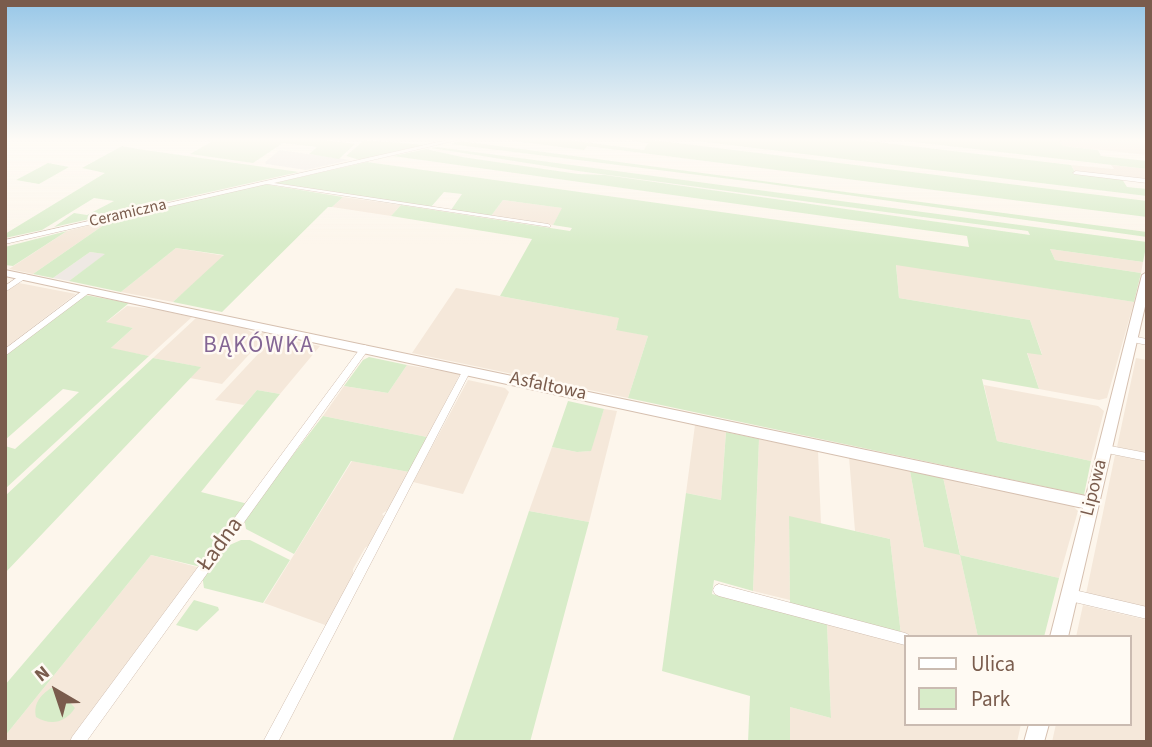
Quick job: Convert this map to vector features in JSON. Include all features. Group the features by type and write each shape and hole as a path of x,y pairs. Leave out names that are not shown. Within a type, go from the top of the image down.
{"street":[{"name":"Ceramiczna","path":"5,242 301,175"},
{"path":"1093,175 1147,181"},
{"path":"265,183 548,226"},
{"name":"Asfaltowa","path":"5,273 1091,503"},
{"name":"Lipowa","path":"1060,635 1147,275"},
{"path":"5,290 25,276"},
{"path":"5,353 89,290"},
{"path":"1131,339 1147,342"},
{"name":"Ładna","path":"77,742 365,348"},
{"path":"270,742 467,370"},
{"path":"1105,449 1147,457"},
{"path":"719,590 904,639"},
{"path":"1070,595 1147,613"}],"shaded area":[{"path":"1101,175 1147,175 1147,180"},
{"path":"343,197 401,205 391,216 332,207"},
{"path":"503,200 563,208 553,225 491,216"},
{"path":"111,220 33,274 9,269 67,231"},
{"path":"176,248 226,256 173,302 121,292"},
{"path":"1050,249 1143,262 1141,273 1055,260"},
{"path":"90,252 106,254 69,281 53,278"},
{"path":"896,264 1134,302 1107,398 1099,400 1039,389 1027,352 1042,354 1030,320 899,298"},
{"path":"19,283 76,294 5,348 5,292"},
{"path":"456,288 620,318 616,329 648,336 628,398 412,353"},
{"path":"127,306 192,317 149,356 110,349 133,328 105,323"},
{"path":"196,318 265,333 266,336 222,384 190,378 200,367 153,358"},
{"path":"274,337 320,346 280,394 257,390 244,405 215,400"},
{"path":"1136,358 1147,360 1147,453 1117,447"},
{"path":"407,365 460,374 427,437 323,416 344,386 388,393"},
{"path":"468,380 505,388 509,392 463,494 413,482"},
{"path":"984,385 1098,406 1104,411 1091,461 997,441"},
{"path":"604,409 617,411 589,522 529,511 552,447 577,452 590,451"},
{"path":"695,425 726,432 721,500 686,493"},
{"path":"759,439 818,451 821,524 789,517 790,600 753,591"},
{"path":"1115,455 1147,461 1147,609 1086,594"},
{"path":"849,457 910,471 924,547 960,554 943,477 980,488 983,486 1073,506 1078,511 1059,578 960,555 978,635 901,635 890,539 855,531"},
{"path":"352,461 409,472 389,509 382,514 384,516 369,545 353,569 353,576 328,626 264,603"},
{"path":"151,555 201,568 70,742 5,742 5,736"},
{"path":"1083,605 1147,620 1147,742 1052,742 1056,726 1131,726 1131,635 1076,635"},
{"path":"827,624 904,645 904,726 1021,726 1017,742 790,742 790,707 831,718"}],"green space":[{"path":"26,175 55,175 39,184 16,180"},
{"path":"102,175 286,175 54,227 74,213 87,215 114,201 94,198 42,230 5,238 5,234"},
{"path":"310,175 458,175 969,247 967,236 528,175 605,175 1030,235 1028,231 607,175 645,175 1147,242 1143,262 1050,249 1055,260 1141,273 1134,302 896,265 899,298 1030,320 1042,355 1027,353 1039,389 982,379 997,441 1091,461 1084,495 628,398 648,336 616,330 619,318 500,296 532,239 391,216 401,205 570,231 572,228 553,225 562,208 503,200 491,216 451,210 462,194 444,192 431,207 274,183"},
{"path":"697,175 716,175 1147,232 1147,237"},
{"path":"815,175 935,175 1147,201 1147,217"},
{"path":"974,175 1084,175 1122,179 1127,187 1147,189 1147,196"},
{"path":"264,184 343,197 332,207 328,207 222,312 173,302 224,255 176,248 121,292 69,281 105,254 90,252 53,278 33,274 111,220"},
{"path":"67,231 13,266 5,265 5,247"},
{"path":"85,295 129,303 106,322 133,328 111,348 149,356 5,489 5,446 15,449 79,392 63,389 5,440 5,355"},
{"path":"369,357 407,365 388,393 344,386 363,360"},
{"path":"153,358 201,367 5,573 5,496"},
{"path":"257,390 280,394 201,492 248,504 201,567 151,555 5,736 5,685"},
{"path":"568,401 604,409 591,451 577,452 552,447"},
{"path":"323,416 427,437 409,472 351,461 294,554 246,529 244,518"},
{"path":"726,432 759,439 753,591 714,580 712,594 827,624 831,718 790,707 790,742 748,742 750,696 662,671 686,493 721,500"},
{"path":"910,471 943,477 960,555 924,547"},
{"path":"529,511 589,522 530,742 452,742"},
{"path":"789,516 890,539 901,635 790,604"},
{"path":"241,540 250,540 290,560 263,603 204,588 202,575 223,548"},
{"path":"960,555 1059,578 1045,635 978,635"},
{"path":"194,600 218,607 219,610 197,631 176,625"},
{"path":"51,688 56,688 75,708 67,717 57,722 47,722 36,717 39,700"}],"district":[{"name":"BĄKÓWKA","path":"259,347"}]}
